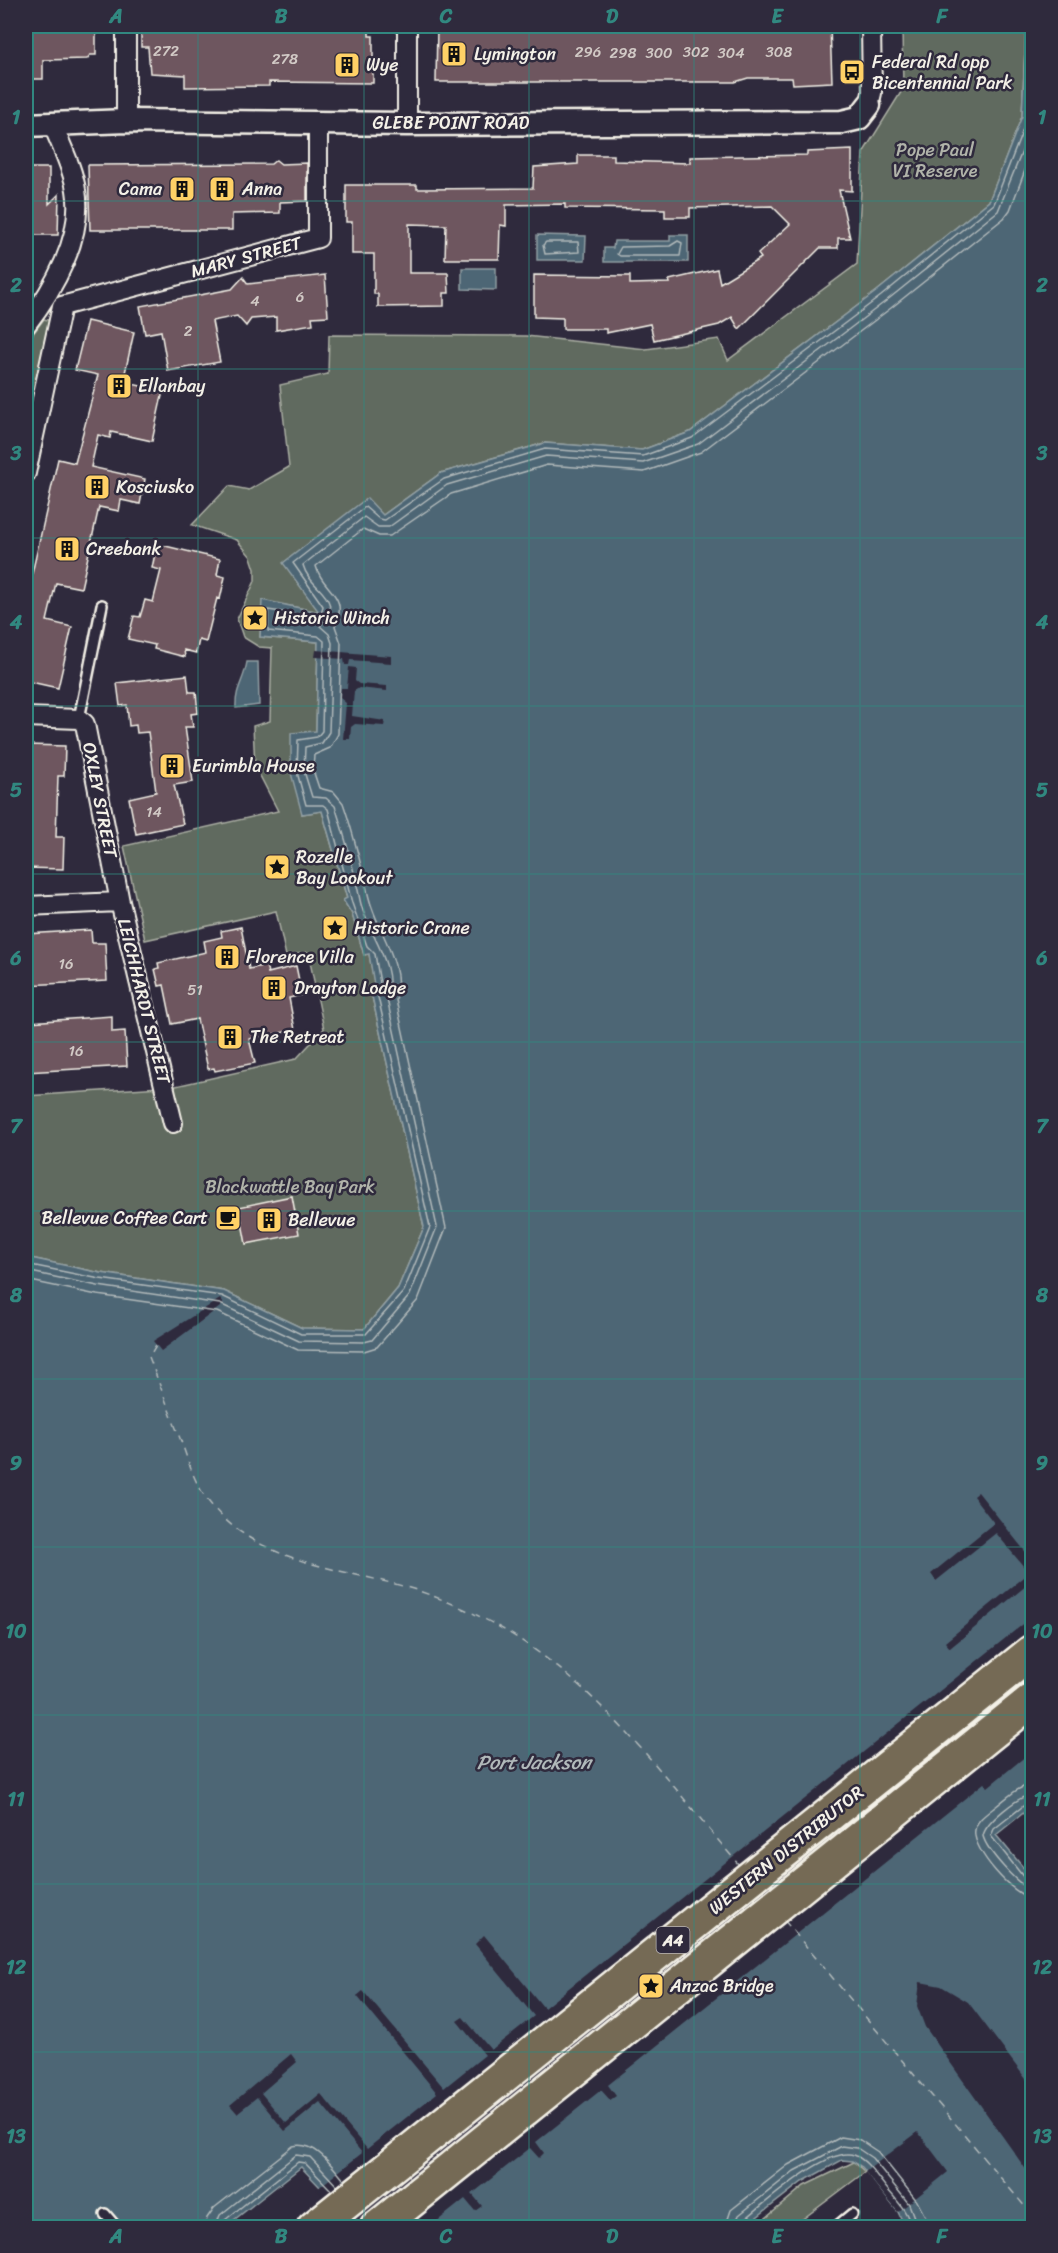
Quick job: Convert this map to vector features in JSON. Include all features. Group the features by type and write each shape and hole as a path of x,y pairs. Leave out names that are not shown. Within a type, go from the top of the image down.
{"highway":[{"name":"WESTERN DISTRIBUTOR","path":"314,2228 1032,1652"},
{"name":"WESTERN DISTRIBUTOR","path":"377,2228 1032,1700"}],"street":[{"path":"126,26 126,121"},
{"path":"407,26 407,124"},
{"path":"869,105 872,93 871,26"},
{"name":"GLEBE POINT ROAD","path":"26,125 126,121 318,121 407,124 842,122 859,118 869,105"},
{"name":"MARY STREET","path":"62,306 318,238 318,121"},
{"path":"26,325 44,298 69,249 77,205 74,178 53,125"},
{"path":"26,472 62,306 44,298"},
{"name":"OXLEY STREET","path":"26,717 79,719 85,724 120,902"},
{"name":"LEICHHARDT STREET","path":"26,906 120,902 173,1123"}],"lane":[{"path":"79,719 102,605"},
{"path":"105,2214 117,2228"},
{"path":"835,2228 852,2214"}],"green space":[{"name":"Blackwattle Bay Park","path":"902,26 1026,26 1022,116 989,201 877,291 690,432 642,450 544,443 441,473 383,515 320,612 263,601 260,637 318,642 316,731 302,814 322,811 347,899 343,900 352,914 364,955 369,954 376,991 371,992 424,1227 398,1288 364,1329 302,1328 224,1291 101,1273 26,1257 26,1096 176,1086 296,1059 324,1029 308,952 286,956 276,911 145,940 124,846 278,811 255,766 253,726 270,721 272,648 259,647 243,637 237,619 255,581 255,569 251,557 237,540 192,525 229,486 249,490 289,467 280,385 328,374 329,335 526,336 646,349 719,339 728,360 857,264 863,153 903,89"},
{"path":"44,319 51,321 26,417 26,343"},
{"path":"854,2162 865,2172 792,2227 754,2228 804,2186"}],"water":[{"name":"Port Jackson","path":"1026,26 1032,26 1032,1806 996,1835 1032,1878 1032,2227 905,2227 898,2212 862,2167 852,2161 842,2160 802,2182 744,2227 358,2227 301,2167 225,2227 26,2227 26,1257 101,1273 224,1291 302,1328 364,1329 398,1288 424,1227 371,992 375,991 369,954 364,955 352,914 343,900 347,898 322,811 302,814 291,773 291,733 316,731 318,642 260,637 262,600 319,612 283,563 367,498 383,515 441,473 545,443 642,450 690,432 877,291 989,201 1022,116"},
{"path":"537,235 586,236 585,260 537,260"},
{"path":"670,235 688,235 688,262 604,262 604,248 613,248 614,241 670,241"},
{"path":"462,268 496,268 496,290 462,289"},
{"path":"247,662 258,662 259,705 236,708 237,695"}],"pier":[{"path":"316,650 391,656 391,663 350,660 349,665 345,665 344,659 315,657"},
{"path":"349,667 356,668 355,681 359,684 387,686 387,691 359,688 354,691 352,716 385,721 384,726 355,724 351,727 350,739 343,739 346,703 340,698 341,688 347,688"},
{"path":"220,1299 224,1304 161,1351 153,1341"},
{"path":"978,1492 1032,1560 1032,1581 950,1648 945,1642 1029,1573 996,1533 936,1581 931,1574 994,1523 973,1496"},
{"name":"Anzac Bridge","path":"1032,1617 1032,1751 988,1787 984,1783 608,2085 616,2096 610,2100 601,2090 536,2142 544,2153 539,2158 530,2148 472,2194 482,2206 475,2211 465,2199 430,2227 353,2228 317,2189 362,2153 320,2102 285,2131 257,2097 237,2113 230,2105 291,2054 297,2062 261,2093 286,2123 321,2094 367,2149 437,2093 357,1996 363,1991 444,2088 485,2055 457,2021 463,2017 491,2050 534,2016 475,1944 484,1935 544,2008"},
{"path":"920,1982 941,1986 968,2002 1032,2087 1032,2178 925,2027 917,2006"},
{"path":"918,2132 948,2172 898,2212 865,2172"}],"building":[{"path":"26,26 96,26 96,55 90,55 87,59 43,60 43,79 26,79"},
{"path":"369,26 369,36 373,36 373,83 269,82 269,86 185,87 185,75 150,73 148,47 141,47 141,27"},
{"path":"437,26 830,26 832,82 793,84 792,78 748,78 735,82 436,82"},
{"path":"852,150 852,191 839,190 850,238 838,238 838,248 820,248 739,329 732,317 719,325 654,340 650,324 606,333 606,329 563,329 563,318 534,317 534,275 630,276 630,284 670,283 669,280 717,269 720,283 761,258 758,254 790,224 772,206 690,208 690,217 665,217 665,209 565,208 565,204 506,205 506,226 500,225 499,259 445,259 446,225 409,224 409,273 448,273 449,293 444,293 444,306 378,307 378,294 374,294 374,254 352,254 352,222 346,222 346,185 417,185 417,189 533,188 534,167 578,164 578,155 614,155 614,161 690,163 690,157 807,155 807,152"},
{"path":"276,160 281,164 307,163 307,201 280,202 280,213 232,214 232,230 90,230 88,165 271,164"},
{"path":"26,168 49,168 49,204 59,194 58,235 26,235"},
{"path":"325,275 328,316 312,317 313,324 276,330 276,317 251,319 246,326 237,316 212,321 220,362 168,371 161,331 145,334 140,306 232,289 243,277 248,284"},
{"path":"87,321 134,332 123,382 163,391 152,441 111,432 110,438 98,435 91,467 145,479 140,504 121,500 119,511 99,507 81,588 56,583 47,621 72,627 58,688 26,681 26,600 58,459 75,463 98,375 75,370"},
{"path":"157,544 220,559 217,575 225,577 206,642 199,640 196,653 184,650 185,657 154,649 155,645 128,639 134,616 140,617 145,600 153,602 161,570 152,568"},
{"path":"187,675 189,692 196,692 198,713 191,714 193,727 185,727 193,782 174,785 183,824 136,834 129,798 156,792 148,732 137,733 136,725 129,726 127,705 120,706 117,683"},
{"path":"26,745 65,746 64,776 58,776 56,837 64,837 63,869 26,868"},
{"path":"241,927 249,969 266,965 268,973 296,966 302,995 289,998 295,1030 249,1039 255,1063 215,1071 214,1068 208,1069 197,1019 172,1024 164,985 159,986 155,969 159,968 158,963 206,952 204,941 222,937 221,931"},
{"path":"91,930 92,943 105,943 107,981 26,985 26,934"},
{"path":"112,1016 112,1032 125,1031 127,1066 26,1072 26,1036 29,1036 29,1022"},
{"name":"Bellevue","path":"292,1196 299,1234 246,1244 239,1207"}],"ferry route":[{"path":"156,1345 149,1357 191,1469 204,1495 223,1518 246,1536 271,1549 298,1560 385,1581 441,1599 494,1624 519,1639 551,1662 610,1715 739,1865"},
{"path":"784,1920 1032,2215"}],"place":[{"name":"Lymington","path":"454,54"},
{"name":"Wye","path":"347,65"},
{"name":"Federal Rd opp Bicentennial Park","path":"852,72"},
{"name":"Cama","path":"182,189"},
{"name":"Anna","path":"222,189"},
{"name":"Ellanbay","path":"119,386"},
{"name":"Kosciusko","path":"97,487"},
{"name":"Creebank","path":"67,549"},
{"name":"Historic Winch","path":"255,618"},
{"name":"Eurimbla House","path":"172,766"},
{"name":"Rozelle Bay Lookout","path":"277,867"},
{"name":"Historic Crane","path":"335,928"},
{"name":"Florence Villa","path":"227,957"},
{"name":"Drayton Lodge","path":"274,988"},
{"name":"The Retreat","path":"230,1037"},
{"name":"Bellevue Coffee Cart","path":"228,1218"},
{"name":"Bellevue","path":"269,1220"},
{"name":"Anzac Bridge","path":"651,1986"}],"park label":[{"name":"Pope Paul VI Reserve","path":"935,160"}]}
